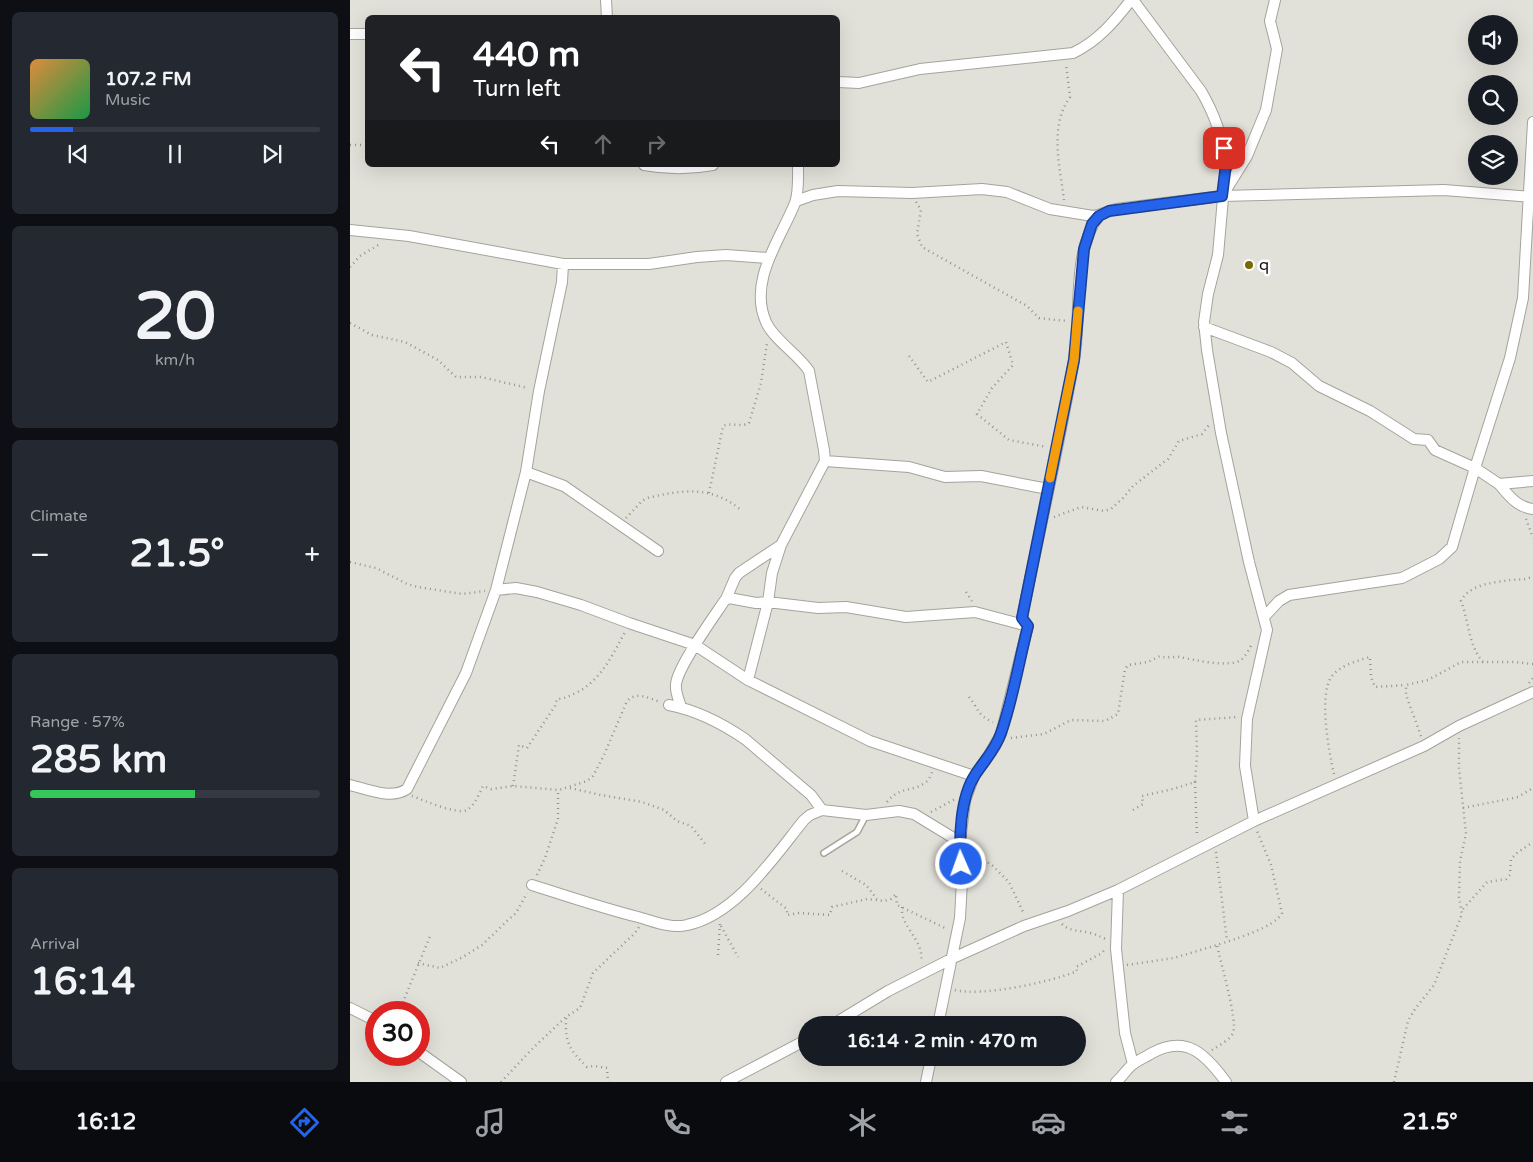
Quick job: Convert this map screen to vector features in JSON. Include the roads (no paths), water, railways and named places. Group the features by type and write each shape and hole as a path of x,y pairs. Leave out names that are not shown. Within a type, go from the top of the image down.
{"street":[{"path":"606,0 607,15"},
{"path":"840,82 850,84 864,82 920,69 1073,54 1094,41 1111,25 1132,0 1194,79 1208,103 1223,141 1226,164 1218,255 1208,294 1204,326 1221,433 1243,536 1268,630 1247,717 1245,766 1254,821"},
{"path":"1222,196 1247,156 1266,110 1277,49 1270,21 1275,0"},
{"path":"350,34 365,34"},
{"path":"1264,616 1279,601 1289,595 1402,578 1439,559 1452,547 1510,358 1523,298 1531,197 1533,122"},
{"path":"659,167 702,167"},
{"path":"748,680 780,545 825,461 823,441 809,371 805,364 766,324 762,306 762,289 768,258 796,201 798,167"},
{"path":"796,201 812,195 838,191 912,193 982,189 1007,192 1050,210 1099,216"},
{"path":"1028,626 1022,618 1074,360 1084,249 1092,224 1099,216 1116,209 1222,196 1444,190 1531,197"},
{"path":"350,230 409,236 563,264 649,264 726,255 768,258"},
{"path":"350,785 384,793 402,793 407,789 455,697 475,652 496,590 526,472 539,391 562,282 563,264"},
{"path":"1204,326 1272,352 1292,363 1319,386 1370,411 1414,439 1428,440 1434,450 1475,468 1499,484 1521,506 1533,509"},
{"path":"825,461 909,468 945,477 981,476 1048,489"},
{"path":"526,472 564,486 658,551"},
{"path":"1499,484 1533,481"},
{"path":"681,707 675,688 676,682 695,645 726,599 735,578 739,573 780,545"},
{"path":"496,590 516,588 537,592 581,605 695,645 748,680 870,741 974,776"},
{"path":"726,599 732,598 752,603 768,602 818,608 846,607 906,617 975,612 1028,626"},
{"path":"940,1016 958,932 962,880 960,845 968,793 974,776 996,744 1004,724 1028,626"},
{"path":"848,1016 919,975 953,958 1029,924 1118,890 1254,821 1424,746 1459,726 1533,692"},
{"path":"669,705 681,707 735,732 811,795 822,810"},
{"path":"532,885 666,925 686,925 707,918 751,884 804,820 822,810 871,815 906,812 920,818 960,845"},
{"path":"1118,890 1116,947 1125,1033 1133,1064"},
{"path":"350,1008 365,1016"},
{"path":"726,1082 798,1044"},
{"path":"1116,1082 1133,1064 1162,1048 1185,1045 1191,1047 1202,1056 1226,1082"},
{"path":"430,1060 461,1082"},
{"path":"926,1082 929,1066"}],"lane":[{"path":"824,853 857,832 871,815"}],"place":[{"name":"q","path":"1249,265"}]}
